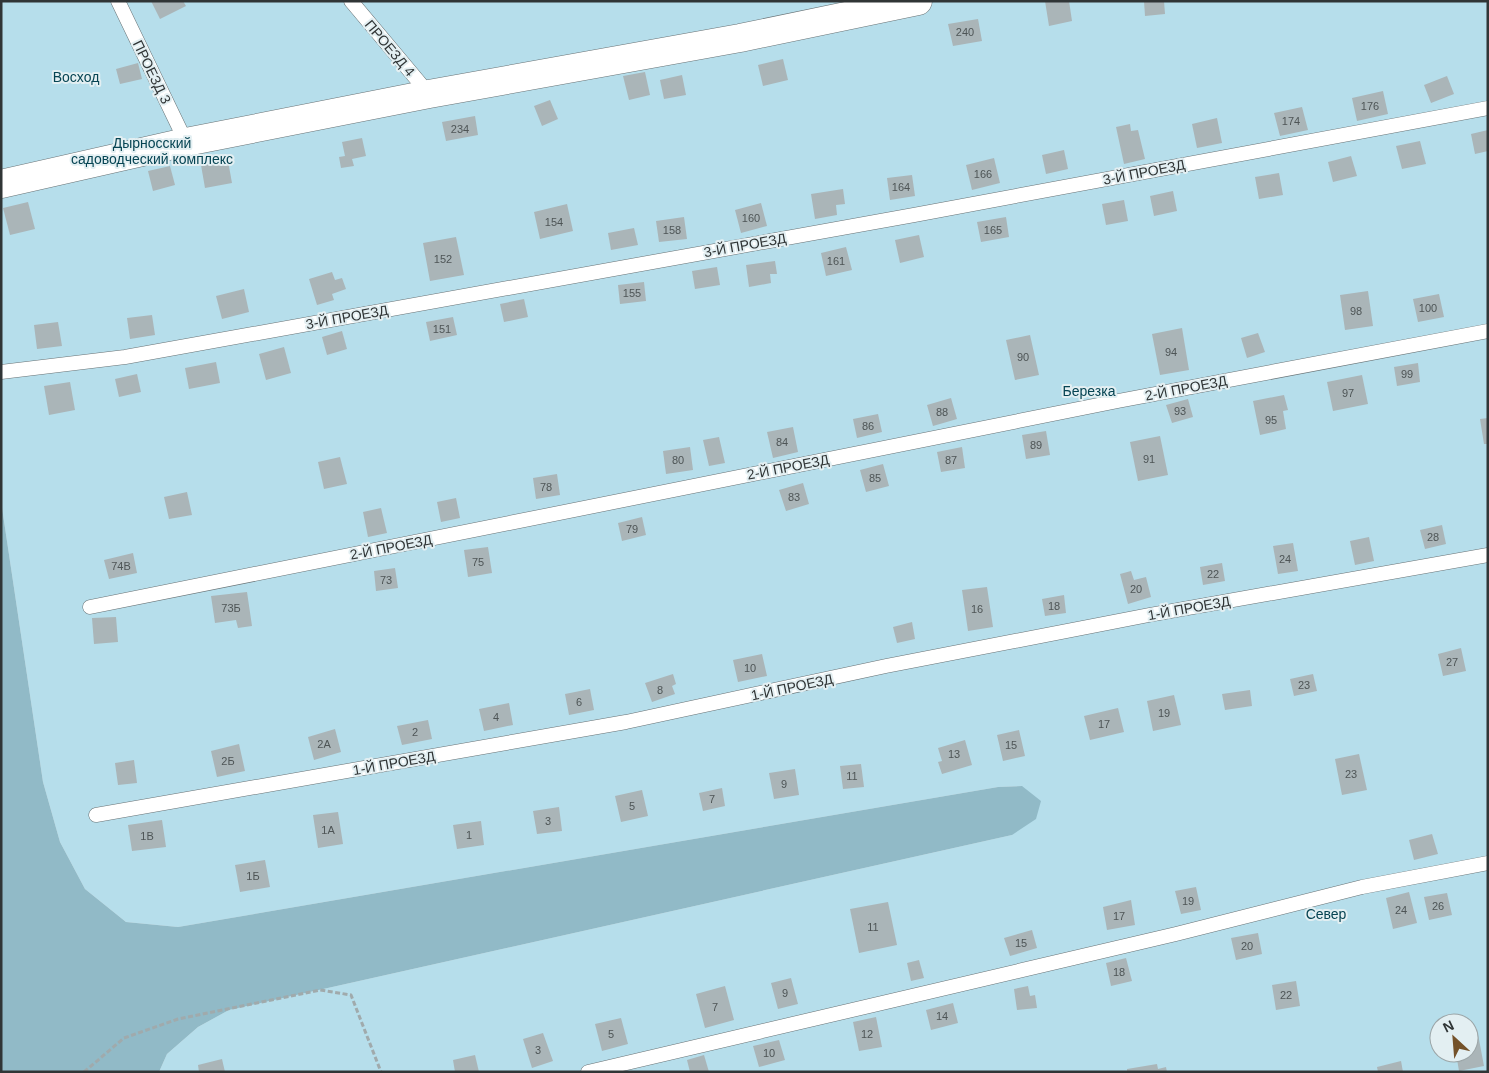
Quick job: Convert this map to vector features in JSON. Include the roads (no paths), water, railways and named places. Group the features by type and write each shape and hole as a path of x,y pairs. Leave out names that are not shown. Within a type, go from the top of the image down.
{"street":[{"path":"1,184 186,142 429,94 740,38 918,1"}],"lane":[{"name":"ПРОЕЗД 3","path":"118,1 186,142"},
{"name":"ПРОЕЗД 4","path":"351,1 429,94"},
{"name":"3-Й ПРОЕЗД","path":"1,372 124,357 923,213 1488,108"},
{"name":"2-Й ПРОЕЗД","path":"90,607 1118,401 1488,331"},
{"name":"1-Й ПРОЕЗД","path":"96,815 626,722 886,666 1120,621 1488,555"},
{"path":"588,1072 1176,934 1362,887 1488,863"}],"park label":[{"name":"Восход","path":"76,77"},
{"name":"Дырносский садоводческий комплекс","path":"152,152"},
{"name":"Березка","path":"1089,391"},
{"name":"Север","path":"1326,914"}]}
